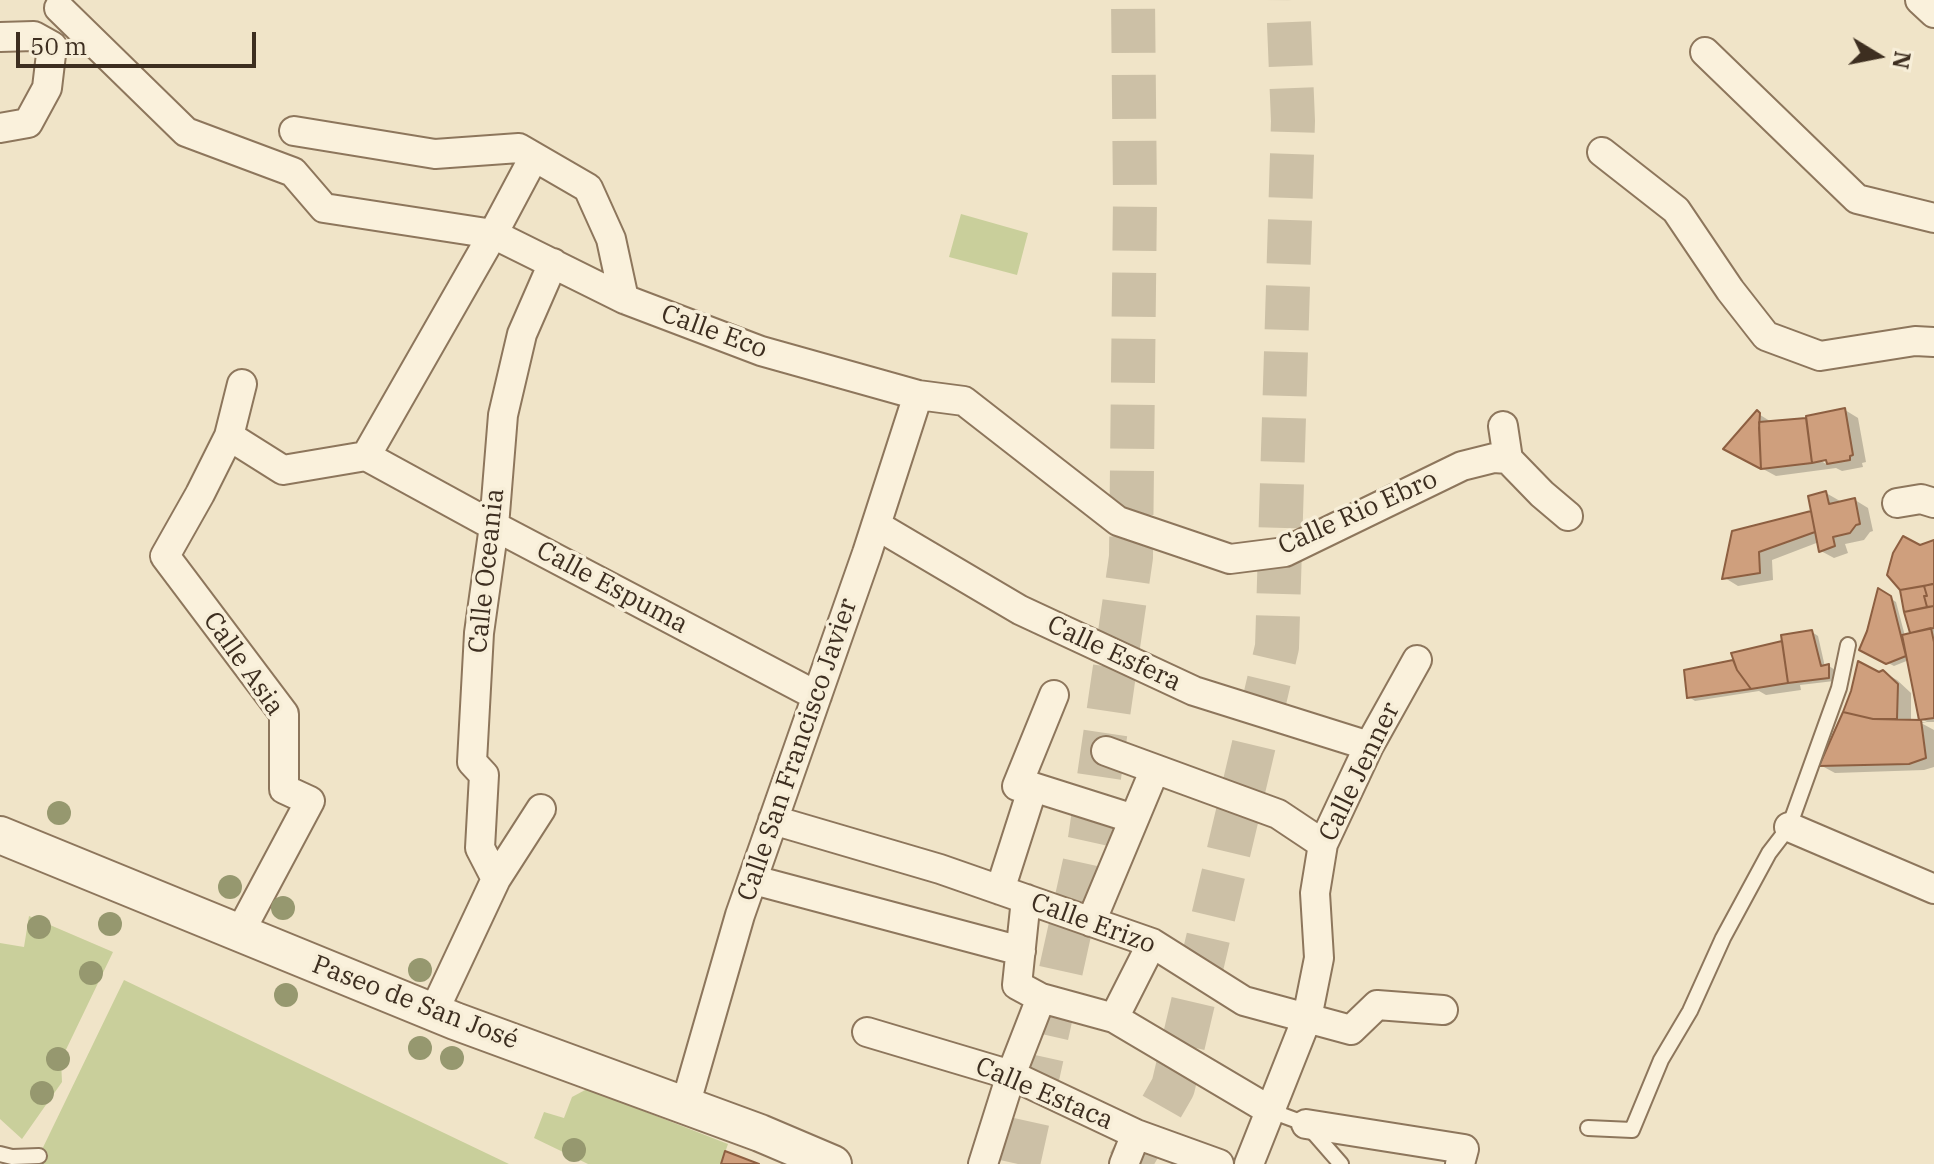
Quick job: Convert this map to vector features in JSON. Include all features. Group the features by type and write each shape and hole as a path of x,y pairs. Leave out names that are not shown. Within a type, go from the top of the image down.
{"street":[{"path":"1920,0 1934,13"},
{"name":"Calle Eco","path":"59,8 186,132 293,172 324,208 493,234 624,299 761,351 918,395"},
{"path":"0,37 34,36 52,46 47,88 28,123 0,128"},
{"path":"1705,52 1857,199 1934,218"},
{"path":"294,131 435,154 519,148 588,188 611,239 624,299"},
{"path":"1602,152 1676,210 1730,290 1766,336 1820,356 1915,341 1934,342"},
{"path":"229,436 283,470 366,456 534,157"},
{"name":"Calle Oceania","path":"496,879 480,848 484,775 472,762 479,633 494,526 503,415 522,334 553,263"},
{"name":"Calle Asia","path":"239,934 310,801 284,789 284,714 165,556 229,436 242,384"},
{"name":"Calle Rio Ebro","path":"918,395 964,401 1118,521 1230,559 1285,552 1462,466 1494,458 1508,459"},
{"name":"Calle San Francisco Javier","path":"685,1106 740,915 918,395"},
{"path":"1503,426 1508,459 1568,516"},
{"name":"Calle Espuma","path":"366,456 817,696"},
{"path":"1897,503 1921,499 1934,503"},
{"name":"Calle Esfera","path":"876,525 1020,610 1194,691 1369,746"},
{"name":"Calle Jenner","path":"1249,1164 1307,1018 1319,958 1315,893 1323,844 1369,746 1417,660"},
{"path":"1054,695 1017,786 1033,787 1134,819"},
{"path":"1106,751 1278,814 1323,844"},
{"path":"1091,922 1155,769"},
{"path":"1033,787 1013,894 1021,951 1017,985 1041,998 1114,1018 1271,1111"},
{"path":"434,1011 496,879 541,809"},
{"name":"Calle Erizo","path":"773,820 940,869 1152,943 1244,1001 1351,1030 1377,1005 1443,1010"},
{"path":"1789,827 1934,889"},
{"name":"Paseo de San José","path":"0,835 239,934 760,1133 833,1164"},
{"path":"754,880 1021,951"},
{"path":"1114,1018 1152,943"},
{"path":"983,1164 1011,1075 1041,998"},
{"name":"Calle Estaca","path":"867,1032 1011,1075 1136,1134 1219,1164"},
{"path":"1306,1124 1464,1149 1460,1164"},
{"path":"1124,1164 1136,1134"}],"lane":[{"path":"1588,1128 1632,1130 1661,1060 1690,1011 1723,938 1769,853 1789,827 1839,688 1848,645"},
{"path":"1271,1111 1306,1124 1341,1164"},
{"path":"0,1154 39,1156"}],"green space":[{"path":"961,214 1028,233 1017,275 949,257"},
{"path":"29,916 113,952 61,1060 62,1082 22,1139 0,1119 0,943 24,947"},
{"path":"124,980 509,1164 35,1164"},
{"path":"587,1089 728,1144 721,1164 588,1164 534,1138 544,1112 564,1118 572,1097"}],"building":[{"path":"1845,408 1853,455 1850,460 1812,463 1806,416"},
{"path":"1757,410 1760,413 1761,469 1723,449"},
{"path":"1806,418 1812,463 1761,469 1759,422"},
{"path":"1826,491 1829,504 1855,498 1860,524 1850,533 1833,537 1835,546 1819,552 1808,496"},
{"path":"1811,511 1815,532 1759,552 1760,573 1722,579 1732,531"},
{"path":"1903,536 1920,545 1934,540 1934,584 1900,590 1887,575 1893,553"},
{"path":"1934,584 1934,606 1927,607 1924,586"},
{"path":"1924,586 1927,607 1904,612 1900,590"},
{"path":"1878,588 1891,596 1906,656 1886,664 1859,650"},
{"path":"1934,606 1934,628 1910,633 1904,612"},
{"path":"1931,628 1934,642 1934,718 1919,720 1902,635"},
{"path":"1812,630 1821,666 1829,664 1829,678 1788,683 1781,635"},
{"path":"1782,641 1788,683 1751,689 1737,670 1731,653"},
{"path":"1733,660 1751,689 1687,698 1684,670"},
{"path":"1858,661 1879,672 1883,670 1898,684 1897,719 1873,719 1843,712"},
{"path":"1843,712 1873,719 1921,720 1926,758 1909,764 1819,766"},
{"path":"725,1151 759,1164 721,1164"}],"tunnel":[{"path":"1018,1164 1090,839 1131,557 1135,199 1133,0"},
{"path":"1129,1164 1173,1087 1277,647 1293,121 1288,0"}]}
